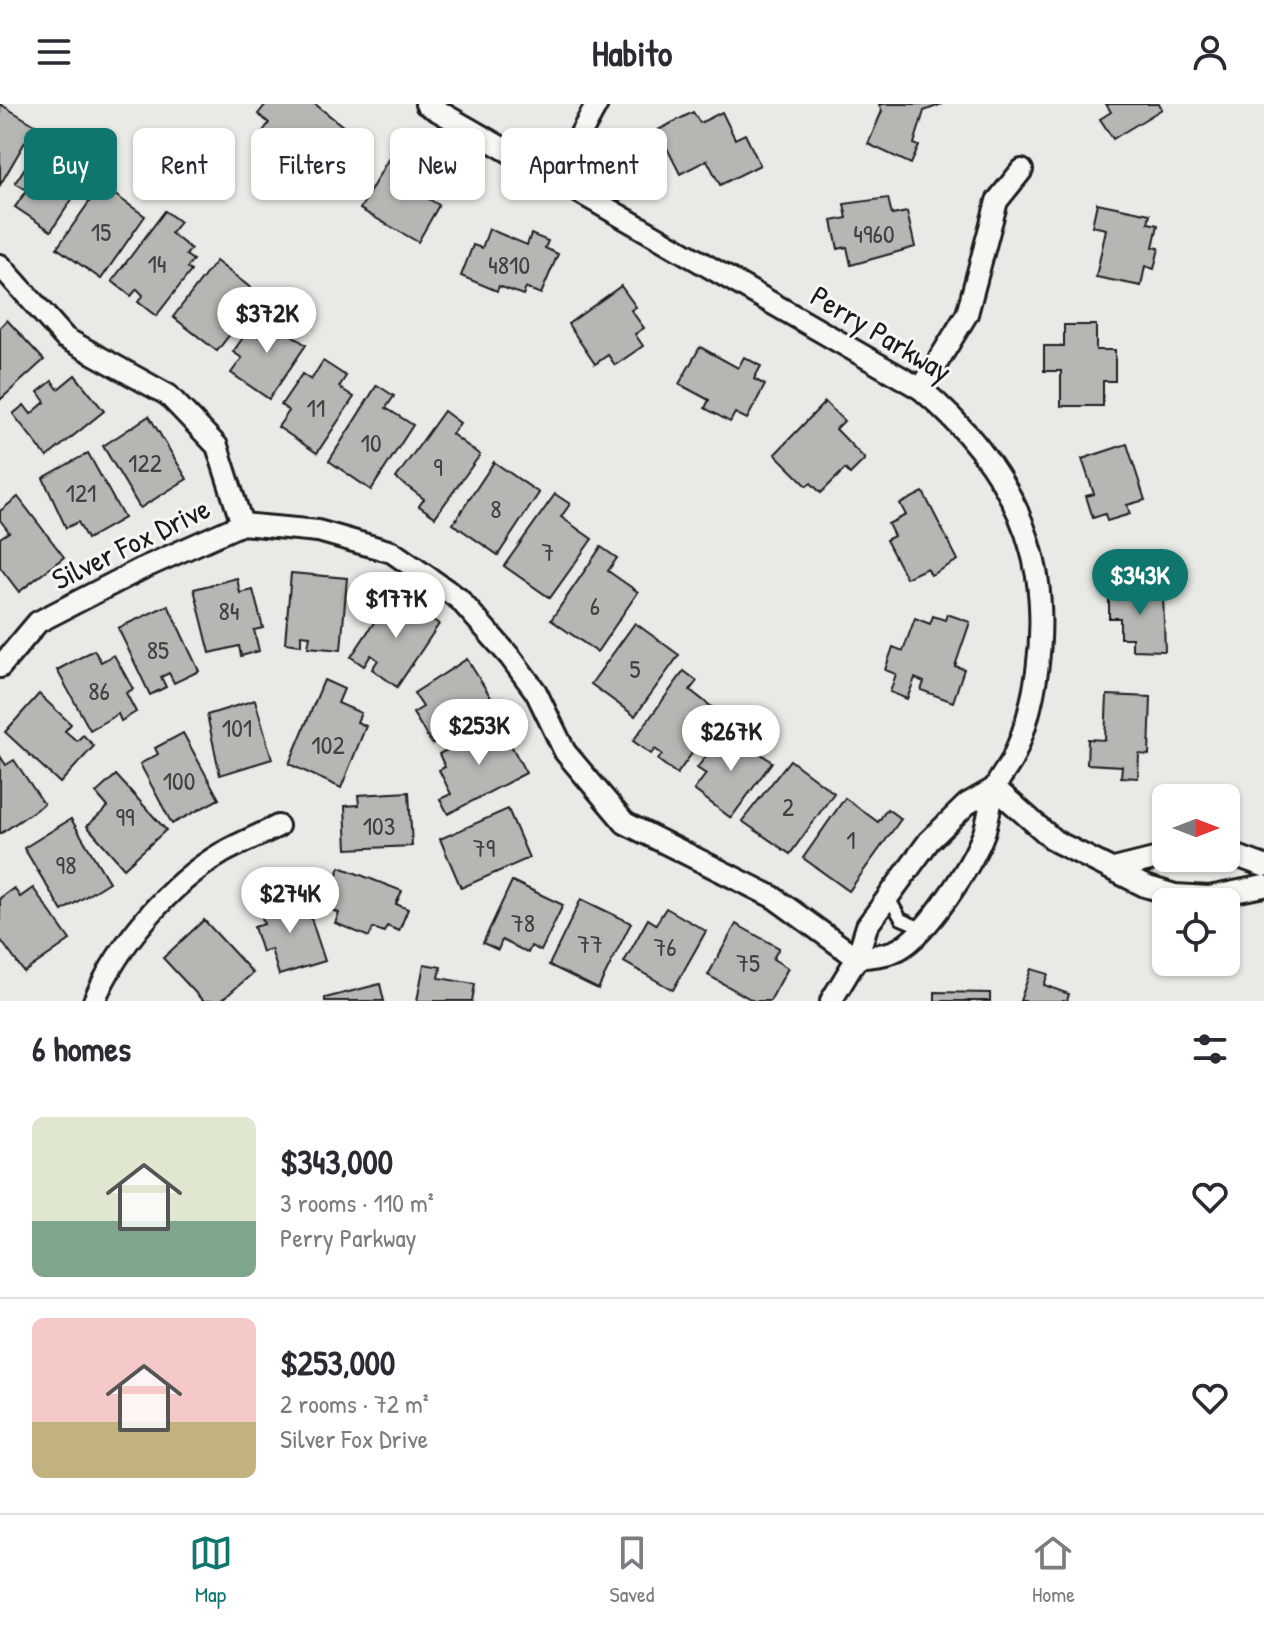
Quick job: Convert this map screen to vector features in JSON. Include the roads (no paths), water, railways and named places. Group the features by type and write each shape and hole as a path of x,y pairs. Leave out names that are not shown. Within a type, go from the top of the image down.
{"street":[{"name":"Perry Parkway","path":"426,104 501,147"},
{"path":"584,128 597,104"},
{"path":"921,389 967,314 997,201 1022,170"},
{"name":"Perry Parkway","path":"592,200 921,389 964,427 989,458 1020,518 1037,576 1040,642 1020,739 995,788 983,836 949,894 923,928 898,950 857,958"},
{"path":"0,265 65,338 168,395 217,446 242,524"},
{"name":"Silver Fox Drive","path":"0,667 38,622 141,569 242,524 318,531 392,552 459,599 511,658 536,692 565,752 625,823 773,897 857,958"},
{"path":"831,1001 857,958 867,926 889,896 951,817 995,788 1055,841 1145,886 1190,897 1227,895 1264,886"},
{"path":"94,1001 132,939 182,882 221,854 278,826"},
{"path":"1240,857 1264,866"},
{"path":"1114,869 1152,860"}],"lane":[{"path":"889,896 901,919 923,928"}]}
